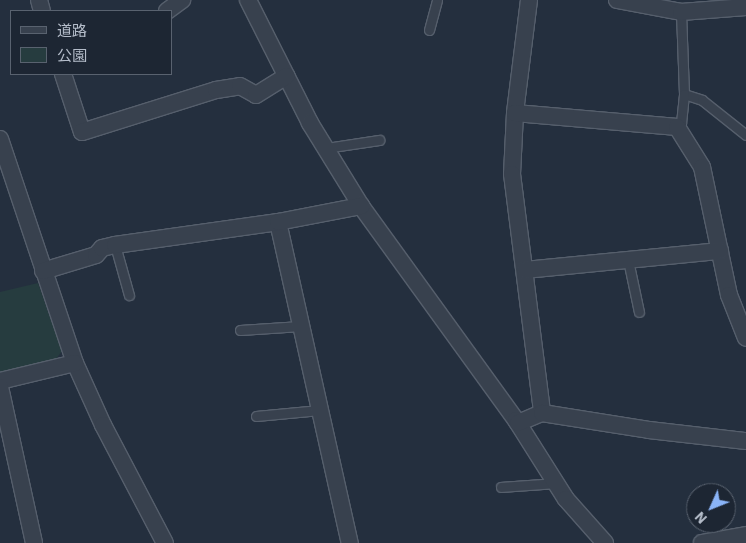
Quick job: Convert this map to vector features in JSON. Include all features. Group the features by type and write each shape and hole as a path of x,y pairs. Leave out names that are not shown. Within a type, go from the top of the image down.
{"street":[{"path":"168,10 182,0"},
{"path":"248,0 326,148 361,206 518,423 556,484 606,543"},
{"path":"530,0 515,113 513,198 526,270 542,413"},
{"path":"616,0 681,12 746,7"},
{"path":"63,75 82,132 216,90 240,86 256,95 287,76"},
{"path":"515,113 677,126 702,168 729,295 746,338"},
{"path":"0,140 75,364 103,425 165,543"},
{"path":"43,271 96,255 102,248 278,222 361,206"},
{"path":"278,222 350,543"},
{"path":"526,270 720,251"},
{"path":"0,381 75,364"},
{"path":"0,387 34,543"},
{"path":"518,423 542,413 649,430 746,441"},
{"path":"702,543 746,535"}],"lane":[{"path":"429,30 437,0"},
{"path":"677,126 681,123 684,94 681,12"},
{"path":"684,94 702,100 746,135"},
{"path":"326,148 379,140"},
{"path":"115,246 129,295"},
{"path":"628,260 639,312"},
{"path":"240,330 301,326"},
{"path":"256,416 320,410"},
{"path":"501,487 556,484"}],"green space":[{"path":"38,283 62,351 56,359 0,372 0,292"}]}
